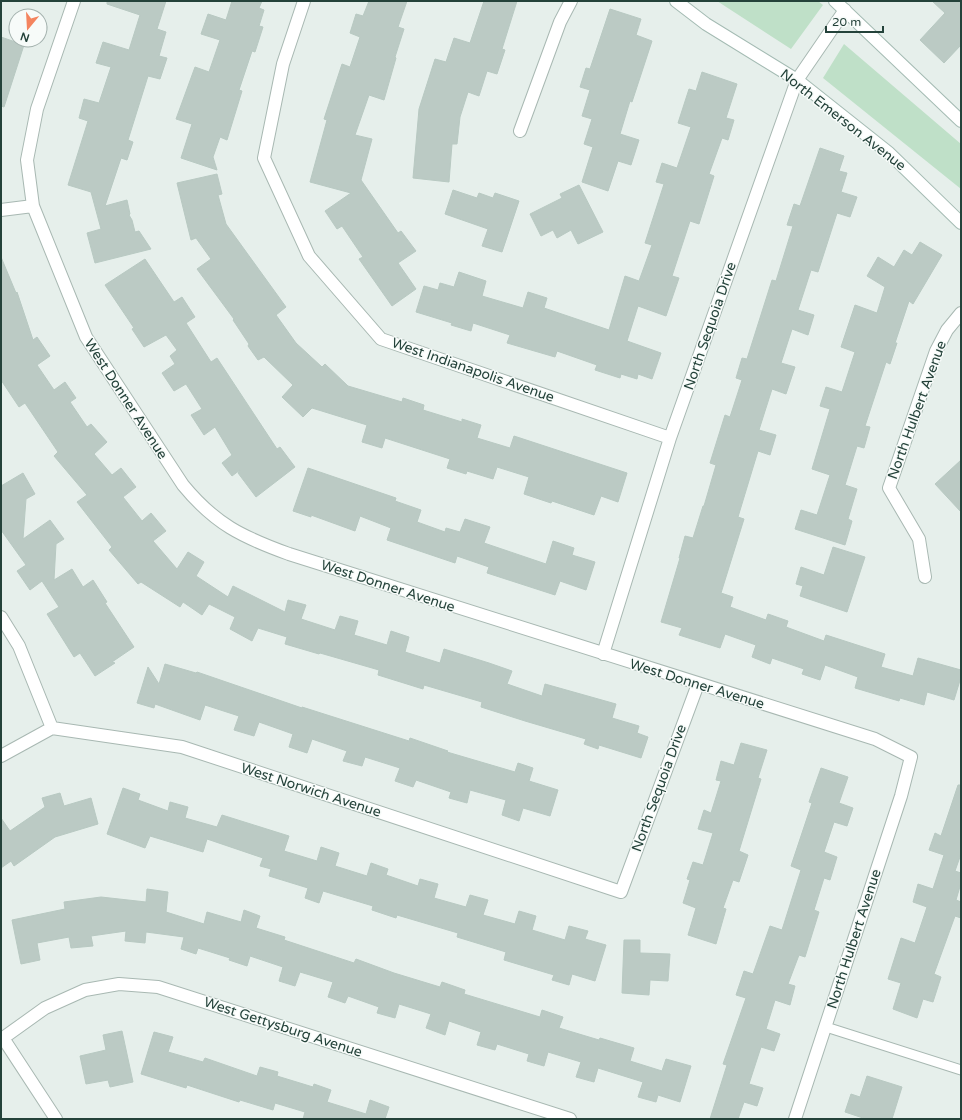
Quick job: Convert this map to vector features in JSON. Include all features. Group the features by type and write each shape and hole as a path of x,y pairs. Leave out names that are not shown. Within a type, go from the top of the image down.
{"street":[{"name":"West Donner Avenue","path":"74,1 37,109 27,160 33,206 86,337 183,485 196,501 212,516 229,528 248,538 289,554 875,739 911,757"},
{"name":"West Indianapolis Avenue","path":"304,1 283,64 264,158 308,256 381,339 670,438"},
{"path":"520,132 560,22 571,1"},
{"name":"North Emerson Avenue","path":"676,1 706,24 797,80 889,153 961,222"},
{"path":"836,1 959,116"},
{"name":"North Sequoia Drive","path":"603,654 670,438 797,80 845,10"},
{"path":"1,210 33,206"},
{"name":"North Hulbert Avenue","path":"925,577 919,539 890,488 936,351 947,330 961,313"},
{"path":"1,617 19,646 52,728 1,756"},
{"name":"North Sequoia Drive","path":"621,892 698,684"},
{"name":"West Norwich Avenue","path":"52,728 182,747 621,892"},
{"name":"North Hulbert Avenue","path":"795,1119 901,796 911,757"},
{"name":"West Gettysburg Avenue","path":"56,1119 3,1038 45,1008 85,990 120,984 158,987 570,1119"}],"lane":[{"path":"826,1026 961,1070"}],"green space":[{"path":"717,1 818,1 823,5 791,49"},
{"path":"844,44 961,144 961,189 823,78"}],"building":[{"path":"107,1 166,1 157,29 166,32 159,56 167,58 160,79 148,76 128,140 133,142 127,160 121,158 105,206 127,200 129,215 135,232 139,231 151,249 95,263 87,233 101,229 91,192 68,185 88,121 79,118 84,99 99,103 111,67 96,63 103,42 129,50 140,15 107,4"},
{"path":"232,1 262,1 259,8 264,10 259,26 263,27 255,52 252,51 239,90 242,91 227,140 220,137 213,157 217,170 181,158 192,124 176,119 195,67 209,72 220,40 201,34 208,14 226,20"},
{"path":"369,1 407,1 398,27 404,29 384,100 369,95 355,135 372,139 361,180 398,233 401,231 416,251 398,263 416,289 392,306 359,259 363,257 342,226 337,229 325,211 351,193 310,182 327,120 324,119 342,64 350,67 360,37 350,33 356,14 363,16"},
{"path":"484,1 517,1 502,49 505,50 497,74 487,71 479,96 468,92 460,117 457,144 452,144 449,182 413,178 419,109 435,59 446,62 454,38 470,43"},
{"path":"932,1 961,1 961,45 944,63 920,40 945,13"},
{"path":"610,9 641,19 636,35 652,41 632,102 630,101 620,134 639,140 631,165 618,161 608,191 582,182 593,147 584,144 592,119 582,116 590,90 580,87 586,68 590,69"},
{"path":"1,37 8,39 8,48 23,48 4,107 1,106"},
{"path":"702,72 737,84 726,118 734,120 728,140 722,138 709,174 714,176 699,224 690,221 672,276 679,278 666,316 638,306 627,341 661,353 652,379 638,374 637,379 621,374 620,378 595,370 597,365 557,351 555,357 507,343 510,335 473,323 471,331 451,325 452,323 416,312 424,286 438,290 440,283 454,287 459,272 486,281 482,296 523,308 528,292 547,298 544,308 609,330 625,276 639,281 652,245 645,243 664,184 656,182 662,163 677,168 691,127 678,123 689,89 696,91"},
{"path":"820,148 844,156 839,171 847,173 841,192 857,197 850,217 837,213 818,272 811,270 798,310 814,315 808,335 792,329 781,363 795,367 786,394 772,389 759,430 776,435 770,455 758,451 738,517 744,519 721,593 733,597 730,607 766,620 768,614 788,621 786,627 824,641 826,635 885,654 881,667 913,676 918,658 961,670 961,677 954,700 927,692 924,705 900,698 899,701 855,688 858,677 825,665 820,680 802,674 804,669 772,658 770,664 752,657 756,645 725,634 720,648 679,635 682,628 661,622 685,536 693,538 704,506 716,465 710,463 725,415 730,417 742,380 736,378 742,358 747,359 772,280 776,281 793,226 787,225 794,204 800,206"},
{"path":"217,174 222,194 218,195 226,224 286,307 276,315 296,343 322,367 325,364 348,386 402,402 403,398 424,405 423,410 462,422 462,419 481,425 477,438 510,448 514,436 627,473 618,502 601,496 594,515 552,501 551,503 524,494 529,477 497,467 493,479 467,471 466,474 447,468 450,459 385,438 382,448 362,442 367,425 312,408 303,417 282,397 293,385 264,357 258,360 248,346 249,344 233,320 234,319 197,269 211,259 196,238 191,240 177,183"},
{"path":"579,185 603,232 578,244 571,230 557,238 553,230 541,236 530,214 562,198 560,194"},
{"path":"453,190 477,198 479,193 493,198 495,193 519,201 502,252 482,246 488,229 445,214"},
{"path":"920,242 942,255 913,304 909,301 895,343 897,343 890,364 886,362 865,426 870,427 864,448 857,446 845,485 857,489 848,519 852,521 845,545 795,529 801,510 817,515 830,475 812,469 830,409 820,406 826,387 842,392 855,352 841,347 855,305 877,313 885,287 867,276 878,257 894,267 904,250 912,255"},
{"path":"1,257 16,293 17,292 33,340 37,337 50,356 37,365 54,390 65,382 76,398 70,402 87,427 91,424 107,442 94,454 112,475 121,468 136,487 123,497 142,521 151,513 166,531 153,541 177,569 188,552 204,562 196,576 228,597 233,586 285,612 288,600 306,605 301,619 335,630 340,616 358,621 354,635 387,645 391,631 409,637 405,652 440,663 444,649 489,663 512,671 507,684 542,696 545,684 616,704 612,718 639,726 637,733 648,737 641,758 599,745 598,749 584,744 586,739 481,707 482,702 424,685 423,689 378,675 379,670 285,644 287,637 258,628 252,641 230,629 235,617 209,604 202,615 183,602 180,607 141,582 138,584 109,550 112,547 77,502 87,495 54,456 58,452 25,403 19,407 1,380"},
{"path":"145,259 174,302 182,297 195,317 186,323 211,362 217,358 277,449 280,447 295,467 256,497 238,473 240,470 232,476 222,463 232,455 215,427 204,435 191,415 202,409 186,384 174,391 162,373 175,364 170,356 177,350 166,335 144,347 132,329 134,328 105,285"},
{"path":"961,460 961,512 935,484"},
{"path":"308,468 396,498 395,501 421,510 417,522 445,532 446,528 460,532 465,519 490,527 484,543 546,564 553,541 574,548 572,555 595,562 586,590 560,581 555,595 487,573 489,567 457,556 455,563 387,540 391,528 360,516 355,531 311,515 311,517 293,511"},
{"path":"23,473 35,494 26,499 23,539 50,520 64,539 56,544 54,580 72,569 83,587 93,580 107,602 105,603 134,647 112,662 115,663 95,676 80,653 74,657 47,614 59,607 42,581 30,590 17,571 26,565 1,530 1,486"},
{"path":"833,547 865,557 847,612 800,596 803,586 796,584 801,567 824,575"},
{"path":"165,664 196,673 197,672 302,708 409,741 410,738 448,751 447,752 515,772 518,763 533,768 529,781 558,790 550,816 523,808 519,821 502,815 506,800 470,790 467,803 449,798 451,792 416,780 413,787 395,781 400,768 365,757 362,766 343,761 347,751 312,739 307,753 289,747 293,734 259,722 254,736 234,730 239,716 205,705 200,720 155,704 154,708 137,703 148,667 159,684"},
{"path":"741,743 767,750 758,778 761,779 739,851 748,855 739,882 733,880 723,908 726,909 716,944 688,935 696,908 683,903 690,880 687,879 693,862 703,865 713,833 698,829 704,810 711,813 721,781 716,780 721,761 734,765"},
{"path":"821,768 848,777 839,803 853,808 847,826 834,822 824,852 837,857 830,880 824,878 814,910 819,912 805,957 799,955 788,984 795,986 790,1005 775,1000 766,1029 780,1034 774,1051 761,1047 749,1084 763,1088 757,1106 744,1102 738,1119 710,1119 727,1065 723,1064 746,998 736,995 744,971 753,974 770,926 782,930 801,870 791,866 812,803 809,802"},
{"path":"958,785 961,785 961,854 955,871 961,873 961,883 956,900 961,902 961,918 955,916 934,974 941,977 933,1002 923,999 917,1018 893,1009 901,983 888,979 901,938 915,943 927,907 913,902 918,884 933,889 944,855 929,850 935,833 941,836"},
{"path":"123,788 140,794 138,800 168,811 170,802 188,807 185,818 217,827 222,815 289,836 284,851 317,861 321,847 339,853 335,866 367,876 371,863 388,869 386,875 418,886 420,879 438,884 434,898 466,907 470,895 488,900 483,915 515,924 519,911 536,916 532,930 565,940 569,926 588,931 585,939 606,945 595,981 572,974 569,985 552,980 554,975 504,960 506,952 457,937 458,933 397,915 396,918 372,910 373,906 323,891 319,903 305,898 308,888 269,876 271,869 260,866 263,858 207,839 203,852 150,836 145,848 107,834"},
{"path":"60,793 64,806 91,798 98,824 55,837 14,866 11,861 1,868 1,818 10,831 45,807 42,798"},
{"path":"147,889 168,892 166,912 204,924 207,912 241,922 244,910 260,916 256,928 285,937 284,940 354,963 356,959 394,973 440,987 442,982 465,990 464,994 540,1017 542,1010 563,1017 559,1028 599,1040 600,1038 634,1048 630,1061 662,1071 666,1059 691,1066 680,1102 658,1095 656,1102 638,1097 643,1082 598,1068 594,1082 576,1077 581,1062 548,1052 544,1066 527,1061 529,1054 497,1044 495,1050 477,1045 481,1032 449,1021 445,1035 426,1028 431,1014 399,1004 395,1018 377,1013 379,1007 348,996 345,1003 328,997 333,982 300,972 295,986 279,981 283,967 250,956 247,966 229,960 230,958 198,948 196,954 181,949 184,937 146,932 145,943 125,941 126,931 91,936 93,946 71,948 69,937 37,943 40,960 21,964 12,920 65,909 64,902 101,897 146,902"},
{"path":"624,940 640,940 640,953 670,954 668,981 650,980 649,995 622,993"},
{"path":"122,1031 133,1082 110,1087 108,1080 86,1084 80,1056 106,1050 103,1035"},
{"path":"154,1032 173,1037 168,1052 203,1062 205,1058 257,1076 260,1067 278,1072 277,1076 313,1087 314,1084 331,1090 327,1102 366,1114 370,1100 389,1107 385,1119 303,1119 305,1112 275,1103 273,1110 240,1100 239,1102 187,1085 186,1088 141,1074"},
{"path":"867,1076 902,1087 892,1119 866,1119 845,1112 851,1094 860,1097"}]}
